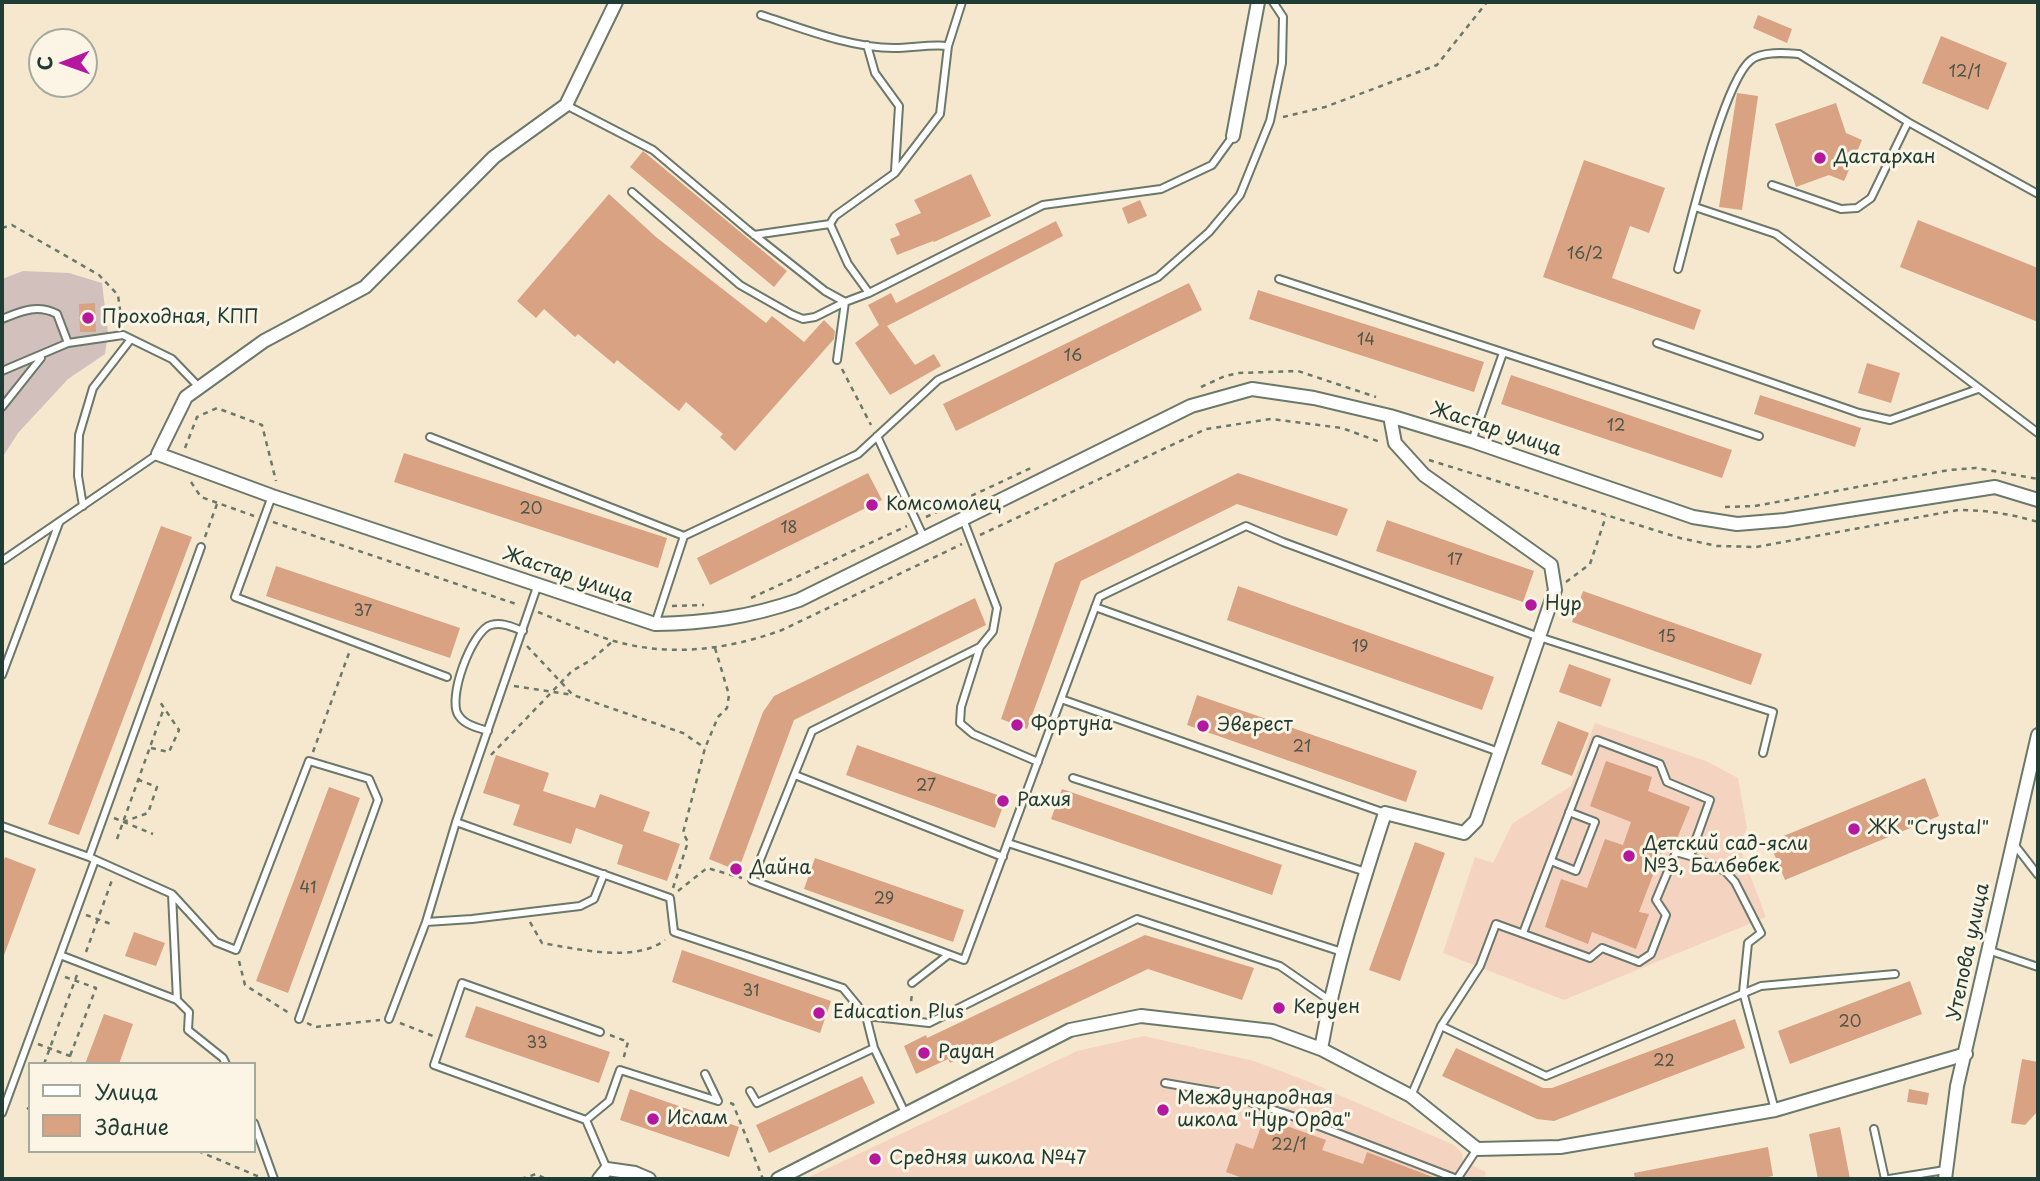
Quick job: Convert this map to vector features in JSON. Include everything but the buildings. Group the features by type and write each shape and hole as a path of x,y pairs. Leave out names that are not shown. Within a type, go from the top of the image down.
{"street":[{"path":"158,454 186,397 264,341 365,287 495,157 566,105 616,2"},
{"path":"1233,136 1258,2"},
{"name":"Жастар улица","path":"158,454 537,587 655,624 703,624 768,611 799,600 1191,406 1252,389 1314,398 1390,416 1472,441 1693,517 1737,523 1785,520 1995,487 2038,500"},
{"path":"1321,1049 1329,1000 1342,952 1385,813 1464,833 1476,821 1555,590 1551,565 1424,475 1395,443 1390,416"},
{"name":"Утепова улица","path":"1945,1175 1958,1087 2038,735"},
{"path":"778,1179 1069,1030 1141,1016 1272,1031 1321,1049 1411,1096 1477,1149 1560,1147 1775,1110 1966,1054"},
{"path":"603,1174 635,1173 649,1179"}],"lane":[{"path":"754,236 830,224 835,216 895,173 940,114 948,46 962,2"},
{"path":"430,438 684,536 858,454 938,380 1157,277 1209,232 1240,195 1270,121 1282,64 1283,17 1273,2"},
{"path":"761,15 867,45 893,48 948,46"},
{"path":"867,45 875,73 899,106 895,173"},
{"path":"1678,269 1735,80 1752,59 1780,53 1799,54 1908,122 2038,194"},
{"path":"566,105 653,150 754,236 825,291 845,302"},
{"path":"1772,184 1841,209 1857,208 1871,198 1908,122"},
{"path":"632,192 740,285 803,319 815,317 869,293 1043,205 1161,189 1212,165 1233,136"},
{"path":"1695,207 1776,234 2038,433"},
{"path":"830,224 848,264 869,293"},
{"path":"1279,279 1759,436"},
{"path":"837,360 845,302"},
{"path":"2,319 27,309 44,307 57,314 68,343"},
{"path":"2,371 68,343 123,335 172,359 199,387"},
{"path":"83,506 78,476 79,435 93,388 131,339"},
{"path":"1657,343 1858,413 1891,420 1978,389"},
{"path":"1472,441 1503,353"},
{"path":"2,407 42,356"},
{"path":"877,436 924,538"},
{"path":"2,561 158,454"},
{"path":"272,496 235,597 447,677"},
{"path":"963,519 997,608 993,631 980,647 961,707 960,723 973,734 1038,762"},
{"path":"2,675 59,522"},
{"path":"980,647 812,731 752,880 964,960 1099,597 1246,526 1539,636 1773,712 1763,753"},
{"path":"655,624 684,536"},
{"path":"2,1112 76,911 150,688 201,547"},
{"path":"389,1019 426,922 456,822 537,587"},
{"path":"1095,607 1499,752"},
{"path":"488,731 459,717 453,703 459,681 474,640 488,625 503,623 522,634"},
{"path":"1061,699 1385,813"},
{"path":"1523,933 1597,740 1660,764 1667,782 1710,800 1690,856"},
{"path":"2,826 92,859 172,894 216,942 236,950 309,761 369,779 378,800 299,1019"},
{"path":"794,775 1003,857"},
{"path":"1073,778 1366,872"},
{"path":"1551,861 1576,872 1595,822 1569,813"},
{"path":"456,822 670,898 674,932 843,988 866,1016 874,1048 906,1115"},
{"path":"2013,842 2038,875"},
{"path":"1008,843 1342,952"},
{"path":"1411,1096 1441,1026 1480,965 1496,924 1590,958 1602,948 1639,962 1651,954 1665,915 1656,900 1676,852 1725,871 1735,882 1761,933 1748,943 1743,992 1775,1110"},
{"path":"426,922 580,906 594,900 604,874"},
{"path":"172,894 177,1000"},
{"path":"866,1016 929,1023 1137,919 1280,966 1329,1000"},
{"path":"1988,950 2038,967"},
{"path":"60,955 177,1000 189,1013 188,1030 225,1062"},
{"path":"912,983 948,955"},
{"path":"1441,1026 1546,1076 1761,986 1895,974"},
{"path":"586,1120 433,1065 462,983 600,1032"},
{"path":"750,1091 757,1104 874,1048"},
{"path":"586,1120 609,1101 620,1070 718,1101"},
{"path":"705,1074 718,1101"},
{"path":"1165,1083 1223,1093 1301,1119 1457,1179 1477,1149"},
{"path":"586,1120 603,1174"},
{"path":"256,1129 274,1179"},
{"path":"1874,1129 1887,1179 1945,1175"}],"path":[{"path":"1270,121 1325,107 1437,65 1488,2"},
{"path":"2,228 12,225 99,275 118,295 123,335"},
{"path":"837,360 877,436"},
{"path":"1200,387 1232,374 1298,371 1387,400"},
{"path":"276,481 262,425 217,408 197,418 180,462 201,497 530,609 613,641 651,648 692,650 752,641 782,630 1206,429 1271,419 1307,422 1342,428 1402,450"},
{"path":"1428,459 1606,516 1717,546 1756,547 1958,510 1998,512 2038,522"},
{"path":"751,598 1040,463"},
{"path":"1716,506 1755,506 1949,470 1976,468 2038,479"},
{"path":"201,547 217,503"},
{"path":"1555,590 1590,564 1606,516"},
{"path":"662,606 709,605"},
{"path":"522,634 573,695"},
{"path":"476,766 496,752 572,671 591,660 613,641"},
{"path":"309,761 353,642"},
{"path":"670,898 688,842 683,833 705,748 718,717 727,708 729,695 715,648"},
{"path":"504,685 573,695 683,733 705,748"},
{"path":"150,688 179,730 169,752 150,747"},
{"path":"117,839 164,708"},
{"path":"123,822 148,813 157,788 138,780"},
{"path":"123,822 153,834"},
{"path":"670,898 706,868 752,880"},
{"path":"45,1062 116,870"},
{"path":"76,911 111,924"},
{"path":"527,912 542,943 593,951 644,951 662,943 674,932"},
{"path":"53,973 96,988 70,1056 71,1062"},
{"path":"909,1021 912,983"},
{"path":"389,1019 442,1040"},
{"path":"600,1032 628,1042 620,1070"},
{"path":"29,1040 70,1056"},
{"path":"718,1101 733,1104 763,1179"},
{"path":"203,1153 265,1179"},
{"path":"521,1179 536,1174 546,1179"}],"shaded area":[{"path":"23,271 69,273 102,283 108,333 105,354 68,379 18,433 2,458 2,279"},
{"path":"1595,723 1706,761 1738,778 1747,828 1739,846 1766,917 1564,1000 1443,953 1475,857 1493,863 1512,824 1571,786"},
{"name":"Международная школа \"Нур Орда\"","path":"1144,1036 1254,1061 1307,1081 1454,1145 1462,1153 1463,1161 1486,1172 1484,1179 805,1179 1077,1051"}],"place":[{"name":"Дастархан","path":"1820,158"},
{"name":"Проходная, КПП","path":"88,318"},
{"name":"Комсомолец","path":"872,505"},
{"name":"Нур","path":"1531,605"},
{"name":"Фортуна","path":"1017,725"},
{"name":"Эверест","path":"1203,726"},
{"name":"Рахия","path":"1003,801"},
{"name":"ЖК \"Crystal\"","path":"1854,829"},
{"name":"Детский сад-ясли №3, Балбөбек","path":"1629,856"},
{"name":"Дайна","path":"736,869"},
{"name":"Керуен","path":"1279,1008"},
{"name":"Education Plus","path":"819,1013"},
{"name":"Рауан","path":"924,1053"},
{"name":"Международная школа \"Нур Орда\"","path":"1163,1110"},
{"name":"Ислам","path":"653,1119"},
{"name":"Средняя школа №47","path":"875,1159"}]}
